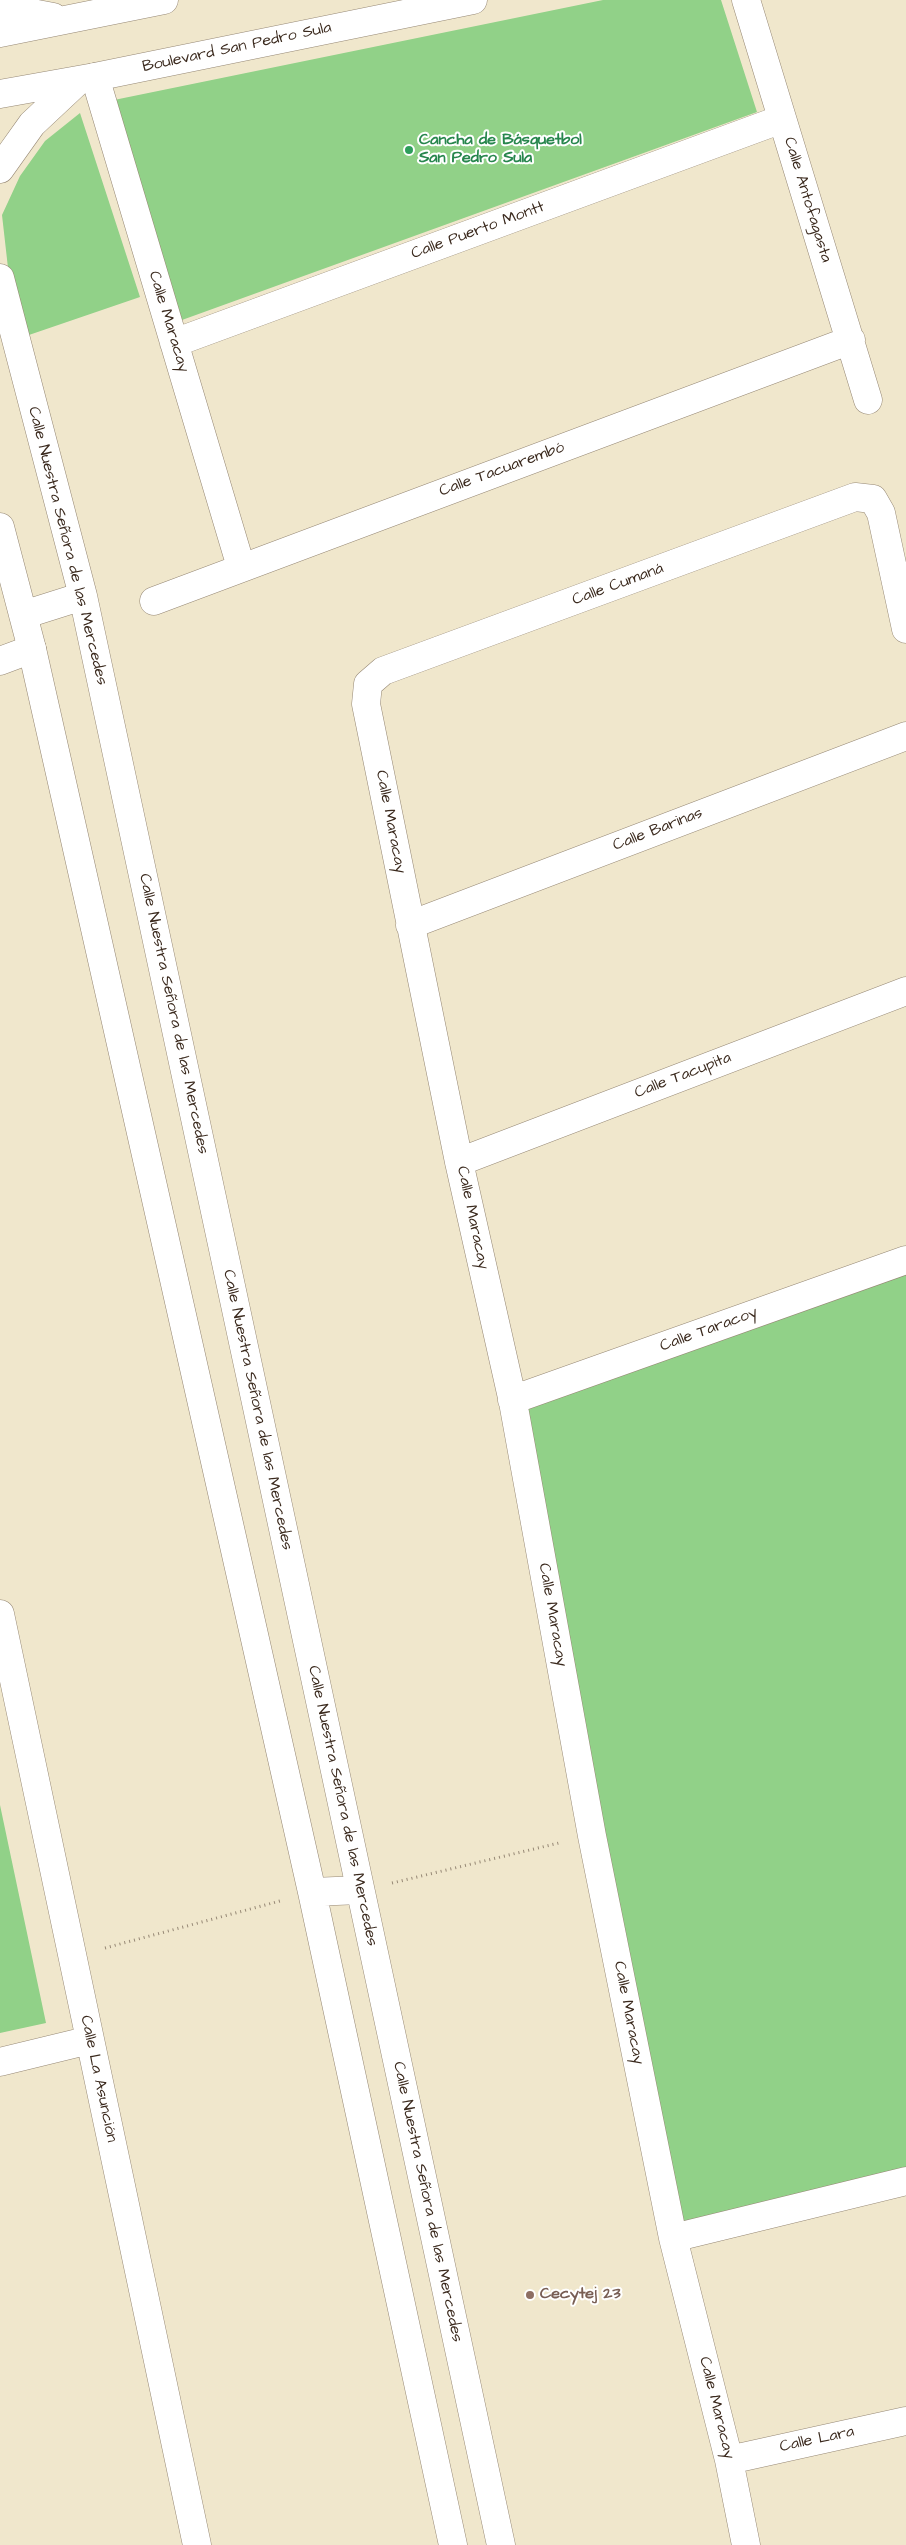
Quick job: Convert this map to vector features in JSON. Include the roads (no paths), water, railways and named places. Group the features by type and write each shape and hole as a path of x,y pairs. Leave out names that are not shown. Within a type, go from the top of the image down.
{"street":[{"path":"0,33 164,0"},
{"name":"Boulevard San Pedro Sula","path":"0,94 473,0"},
{"name":"Calle Antofagasta","path":"746,0 868,400"},
{"path":"0,7 67,20"},
{"path":"0,169 32,124 87,78"},
{"name":"Calle Maracay","path":"87,78 174,342 241,568"},
{"name":"Calle Puerto Montt","path":"174,342 782,119"},
{"name":"Calle Nuestra Señora de las Mercedes","path":"0,278 83,596 501,2545"},
{"name":"Calle Tacuarembó","path":"154,601 851,340"},
{"name":"Calle Cumaná","path":"368,684 383,671 855,497 874,498 881,513 906,629"},
{"path":"0,527 32,649 312,1892 453,2545"},
{"path":"23,614 83,596"},
{"path":"0,661 32,649"},
{"name":"Calle Maracay","path":"368,684 366,704 410,925 512,1400 592,1836 673,2238 729,2460 746,2545"},
{"name":"Calle Barinas","path":"410,925 906,736"},
{"name":"Calle Tacupita","path":"460,1162 906,991"},
{"name":"Calle Taracoy","path":"512,1400 906,1260"},
{"name":"Calle La Asunción","path":"0,1614 196,2545"},
{"path":"312,1892 360,1890"},
{"path":"0,2062 90,2040"},
{"path":"673,2238 906,2180"},
{"name":"Calle Lara","path":"729,2460 906,2421"}],"place":[{"name":"Cancha de Básquetbol San Pedro Sula","path":"409,150"},
{"name":"Cecytej 23","path":"530,2295"}]}
